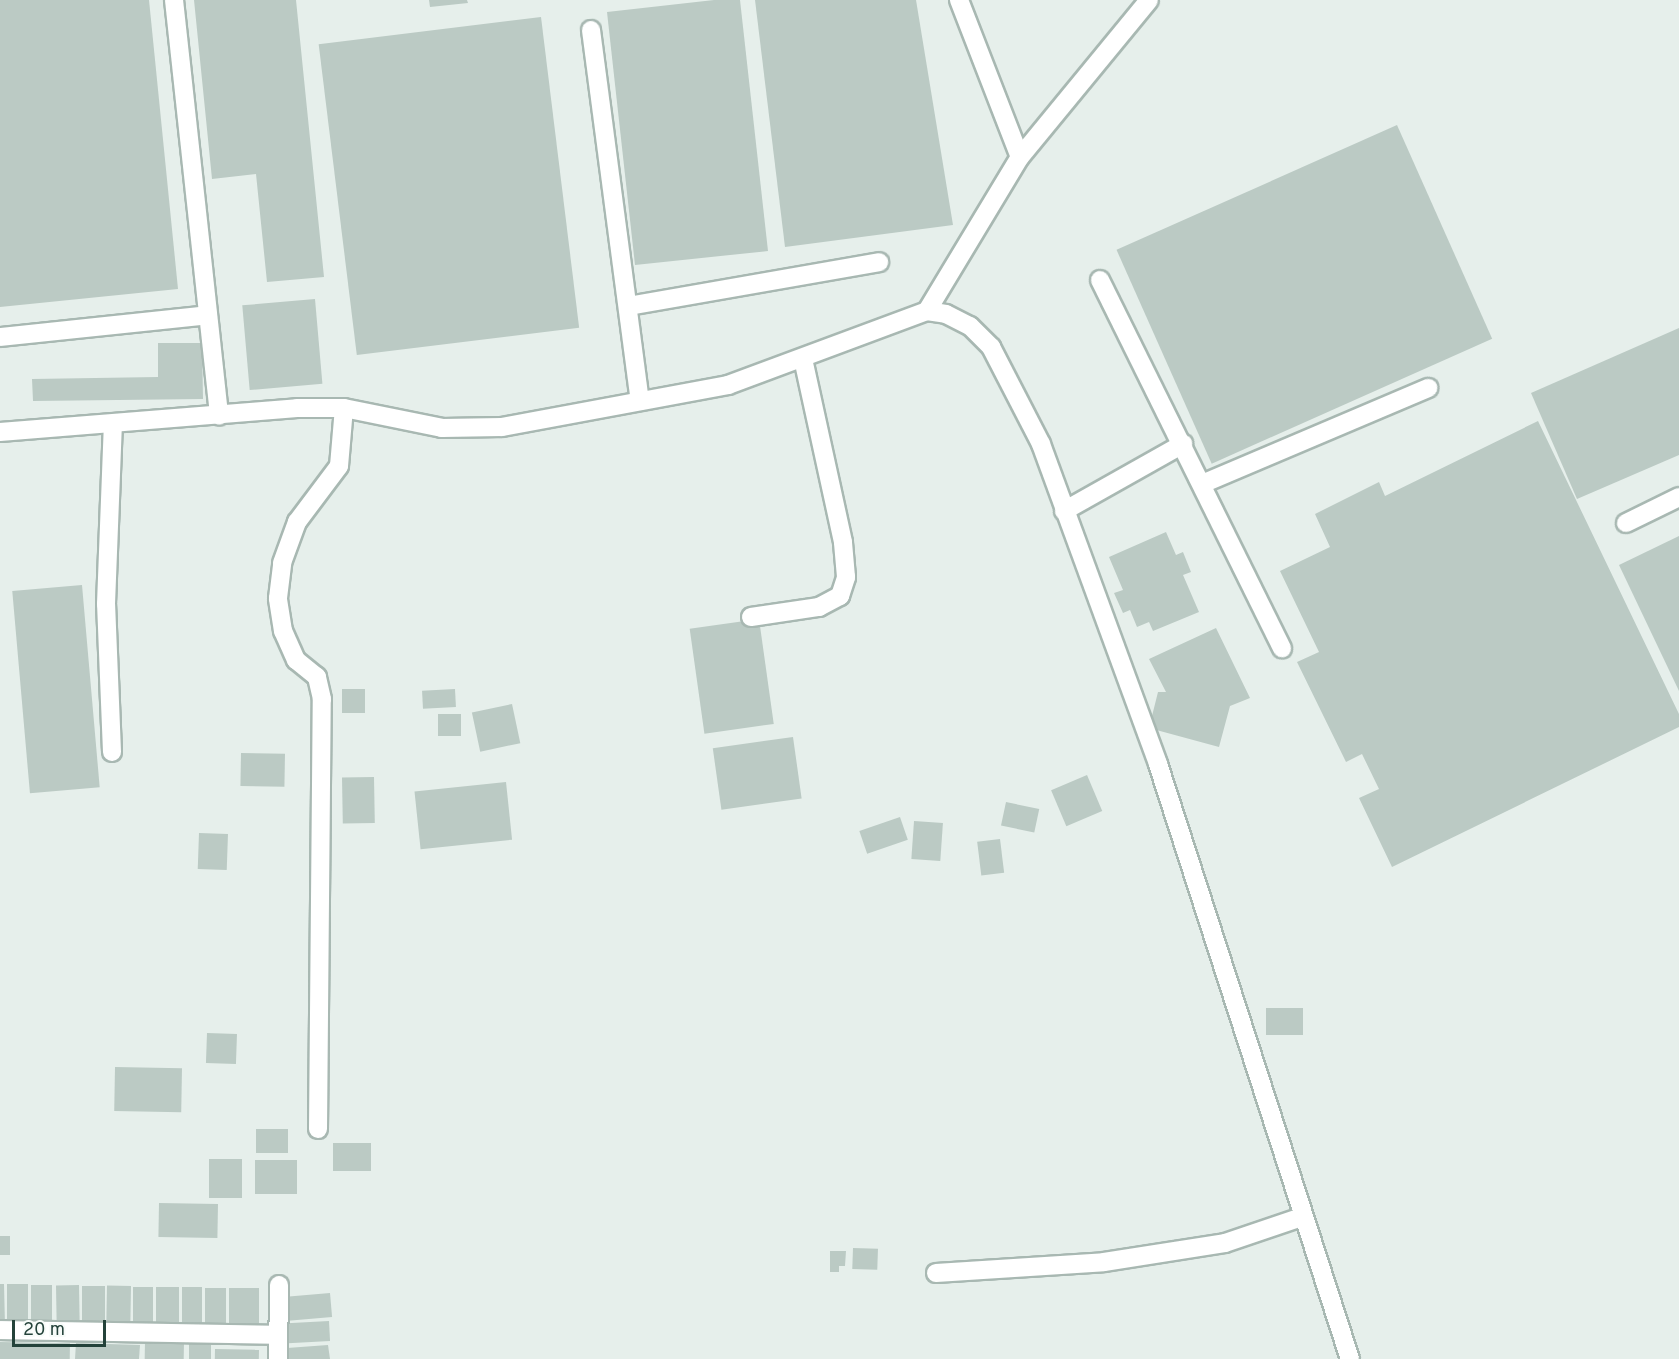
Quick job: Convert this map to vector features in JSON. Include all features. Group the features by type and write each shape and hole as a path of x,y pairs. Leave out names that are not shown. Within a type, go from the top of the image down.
{"street":[{"path":"174,0 219,416"},
{"path":"959,0 1020,157"},
{"path":"927,311 1020,157 1149,0"},
{"path":"591,30 640,401"},
{"path":"628,306 879,262"},
{"path":"1100,280 1184,444 1282,648"},
{"path":"0,432 344,408 471,430 728,385 803,358 866,331 927,311 946,314 970,326 991,346 1041,444 1158,764 1302,1218 1350,1359"},
{"path":"0,337 208,315"},
{"path":"752,616 819,607 840,596 846,577 843,542 803,358"},
{"path":"1202,484 1428,388"},
{"path":"318,1129 322,699 317,677 296,660 283,631 278,598 282,563 297,522 339,466 344,408"},
{"path":"112,425 106,604 112,752"},
{"path":"1064,511 1184,444"},
{"path":"1626,523 1679,497"},
{"path":"936,1273 1104,1262 1225,1243 1302,1218"},
{"path":"278,1359 279,1285"},
{"path":"0,1330 278,1335"}],"building":[{"path":"0,0 149,0 178,289 0,307"},
{"path":"194,0 296,0 324,277 267,282 256,174 212,179"},
{"path":"429,0 467,0 468,3 430,7"},
{"path":"714,0 740,0 768,251 635,265 607,12"},
{"path":"755,0 916,0 953,225 785,247"},
{"path":"541,17 579,328 357,355 319,44"},
{"path":"1397,125 1492,339 1212,464 1117,250"},
{"path":"315,299 322,384 250,390 242,305"},
{"path":"1679,328 1679,455 1577,499 1531,393"},
{"path":"158,343 202,343 203,399 33,401 32,379 158,377"},
{"path":"1538,421 1679,714 1679,727 1392,867 1359,798 1379,789 1362,754 1346,762 1297,662 1319,652 1280,571 1330,547 1315,514 1379,482 1385,496"},
{"path":"1166,532 1176,555 1183,552 1191,572 1183,575 1199,612 1153,631 1149,622 1137,627 1130,610 1123,613 1114,593 1123,590 1109,557"},
{"path":"1679,536 1679,691 1619,565"},
{"path":"82,585 100,787 30,793 12,591"},
{"path":"759,619 774,724 704,734 690,629"},
{"path":"1216,628 1250,698 1230,706 1219,747 1149,728 1158,692 1166,692 1149,659"},
{"path":"342,689 365,689 365,713 342,713"},
{"path":"455,689 456,707 423,709 422,691"},
{"path":"512,704 520,743 480,752 472,713"},
{"path":"438,714 461,714 461,736 438,736"},
{"path":"793,737 802,798 721,810 713,748"},
{"path":"241,753 285,754 284,787 240,786"},
{"path":"1087,775 1102,811 1066,826 1051,790"},
{"path":"374,777 375,823 343,824 342,778"},
{"path":"506,782 512,840 421,849 415,792"},
{"path":"1006,802 1039,809 1034,833 1001,825"},
{"path":"900,817 908,840 867,854 859,831"},
{"path":"914,821 943,823 940,861 911,859"},
{"path":"199,833 228,834 227,870 198,869"},
{"path":"1000,839 1004,873 981,876 977,842"},
{"path":"1266,1008 1303,1008 1303,1035 1266,1035"},
{"path":"207,1033 237,1034 236,1064 206,1063"},
{"path":"115,1067 182,1068 181,1112 114,1111"},
{"path":"256,1129 288,1129 288,1153 256,1153"},
{"path":"333,1143 371,1143 371,1171 333,1171"},
{"path":"209,1159 242,1159 242,1198 209,1198"},
{"path":"255,1160 297,1160 297,1194 255,1194"},
{"path":"159,1203 218,1204 217,1238 158,1237"},
{"path":"0,1236 10,1236 10,1255 0,1255"},
{"path":"853,1248 878,1249 877,1270 852,1269"},
{"path":"830,1251 846,1251 845,1266 839,1266 839,1272 830,1272"},
{"path":"0,1284 4,1284 5,1326 0,1326"},
{"path":"7,1284 28,1284 28,1328 7,1328"},
{"path":"31,1285 52,1285 52,1329 31,1329"},
{"path":"56,1285 79,1285 80,1330 57,1330"},
{"path":"82,1286 105,1286 105,1330 82,1330"},
{"path":"107,1286 131,1286 130,1331 106,1331"},
{"path":"133,1287 153,1287 153,1332 133,1332"},
{"path":"156,1287 179,1287 179,1332 156,1332"},
{"path":"182,1287 202,1287 202,1332 182,1332"},
{"path":"205,1288 226,1288 226,1331 205,1331"},
{"path":"229,1288 259,1288 259,1330 229,1330"},
{"path":"330,1293 332,1317 288,1321 286,1297"},
{"path":"329,1321 330,1341 288,1343 287,1323"},
{"path":"189,1338 211,1338 211,1359 189,1359"},
{"path":"145,1341 184,1342 184,1359 145,1359"},
{"path":"0,1342 70,1343 70,1359 0,1359"},
{"path":"76,1343 140,1345 139,1359 75,1359"},
{"path":"328,1345 330,1359 288,1359 287,1348"},
{"path":"215,1349 259,1350 259,1359 215,1359"}]}
